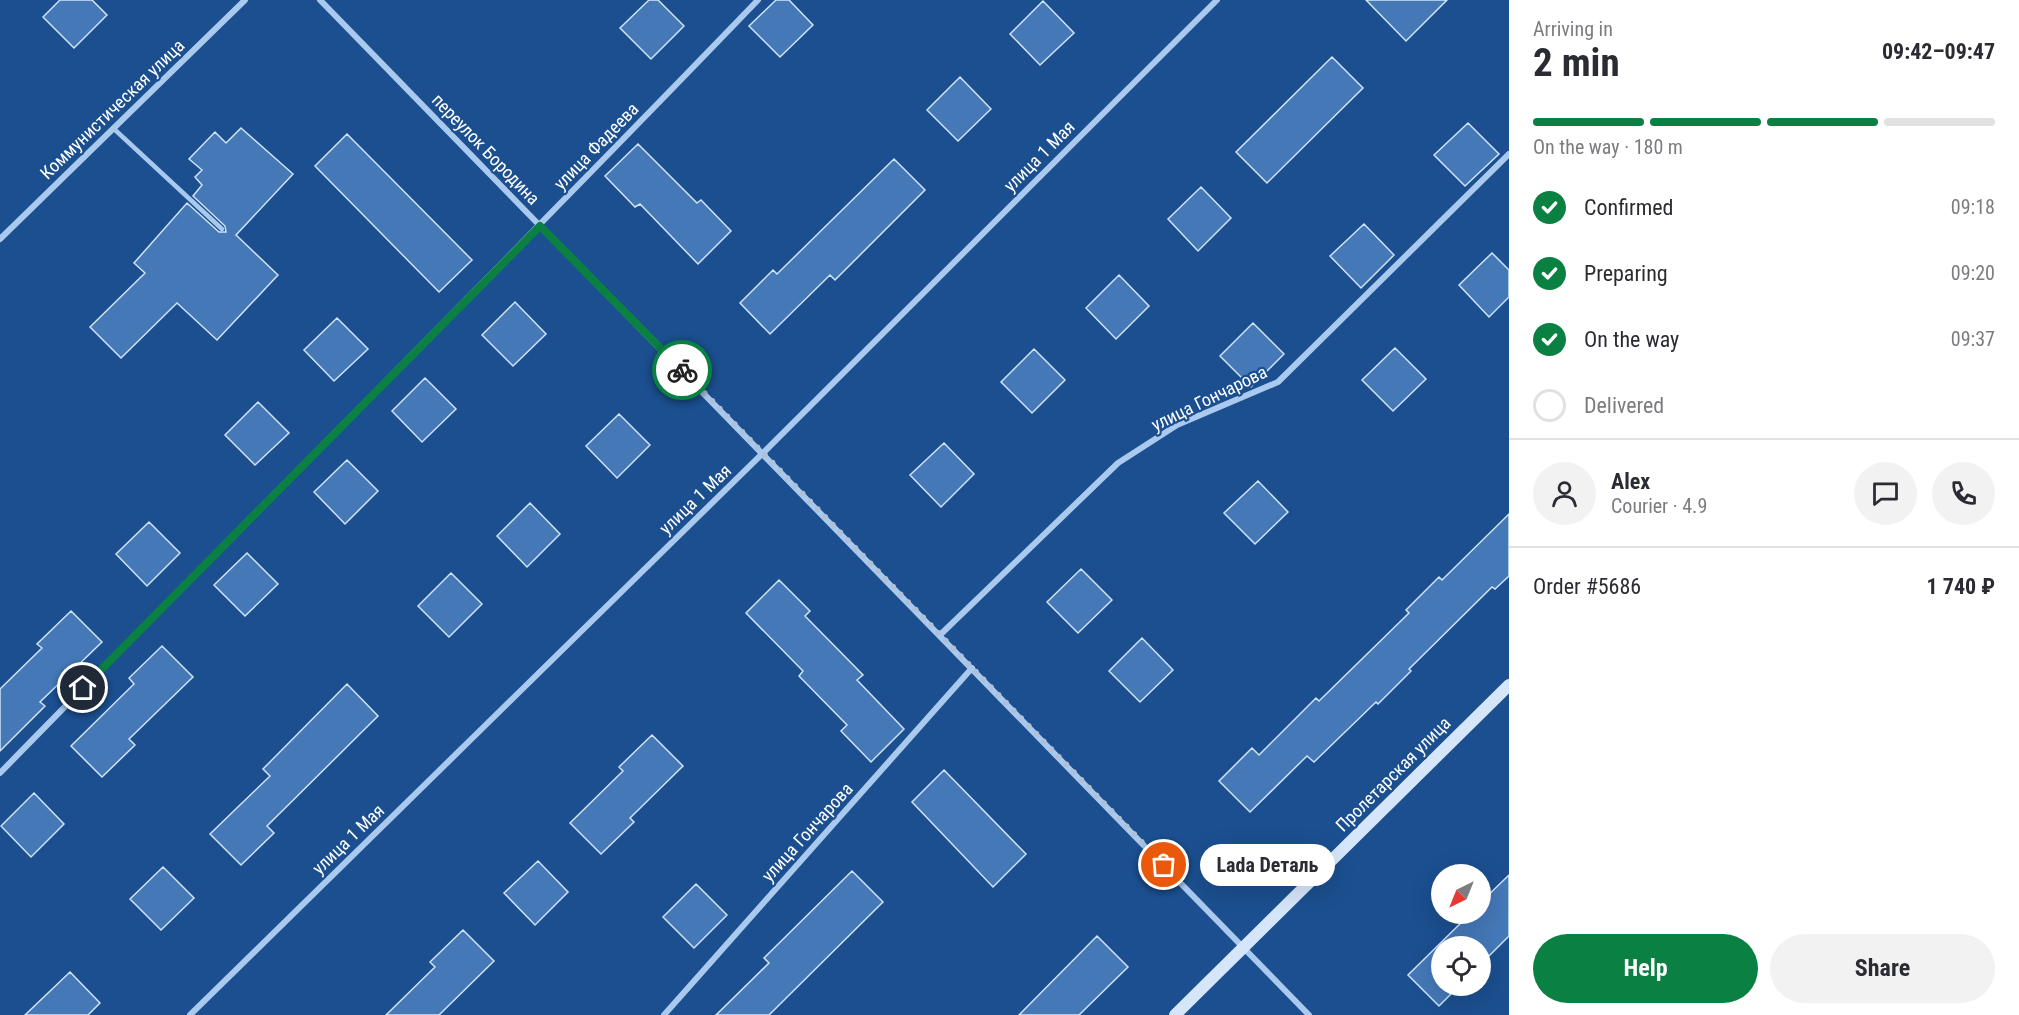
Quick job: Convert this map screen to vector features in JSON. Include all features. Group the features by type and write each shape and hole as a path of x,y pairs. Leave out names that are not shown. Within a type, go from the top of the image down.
{"main road":[{"name":"Пролетарская улица","path":"1175,1015 1509,685"}],"street":[{"name":"Коммунистическая улица","path":"0,239 245,0"},
{"name":"переулок Бородина","path":"320,0 1309,1015"},
{"name":"улица Фадеева","path":"0,773 540,226 758,0"},
{"name":"улица 1 Мая","path":"190,1015 763,453 1217,0"},
{"name":"улица Гончарова","path":"940,635 1118,463 1178,425 1278,382 1509,154"},
{"name":"улица Гончарова","path":"664,1015 972,668"}],"lane":[{"path":"114,128 222,229"}],"building":[{"path":"60,0 92,0 107,15 74,48 43,17"},
{"path":"649,0 658,0 684,26 651,59 620,28"},
{"path":"776,0 789,0 813,25 780,57 749,26"},
{"path":"1366,0 1447,0 1406,41"},
{"path":"1043,1 1074,33 1040,65 1010,34"},
{"path":"1332,57 1363,88 1267,183 1236,152"},
{"path":"960,77 991,109 958,141 927,110"},
{"path":"1468,123 1499,154 1465,186 1434,155"},
{"path":"241,128 293,174 236,235 278,275 217,340 177,303 121,358 90,327 145,273 134,263 187,203 219,232 226,232 225,226 193,196 202,185 195,177 202,170 189,159 215,132 226,143"},
{"path":"347,134 472,260 439,292 315,166"},
{"path":"638,144 697,203 701,200 731,231 698,264 640,204 635,207 605,176"},
{"path":"894,159 925,190 835,280 830,275 770,334 740,303 773,270 777,274"},
{"path":"1201,187 1231,218 1198,251 1168,219"},
{"path":"1364,224 1394,255 1361,288 1330,256"},
{"path":"1492,253 1509,270 1509,297 1489,317 1459,285"},
{"path":"1119,275 1149,306 1116,339 1086,308"},
{"path":"515,302 546,334 513,366 482,335"},
{"path":"337,318 368,349 334,381 304,350"},
{"path":"1253,323 1284,354 1251,387 1220,356"},
{"path":"1395,348 1426,379 1393,411 1362,380"},
{"path":"1034,349 1065,380 1032,413 1001,382"},
{"path":"425,378 456,409 422,442 392,411"},
{"path":"258,402 289,433 255,465 225,435"},
{"path":"619,414 650,445 617,478 586,446"},
{"path":"944,443 974,474 941,507 910,475"},
{"path":"347,460 378,491 345,524 314,492"},
{"path":"1258,481 1288,512 1255,544 1224,513"},
{"path":"530,503 560,534 527,567 497,536"},
{"path":"1509,514 1509,576 1495,589 1492,587 1409,669 1411,671 1378,704 1376,702 1314,762 1307,756 1250,812 1219,781 1252,748 1259,755 1316,698 1319,701 1409,613 1406,610 1439,577 1442,580"},
{"path":"149,522 180,553 147,586 116,554"},
{"path":"247,553 278,584 245,616 214,585"},
{"path":"1081,569 1112,600 1078,633 1047,602"},
{"path":"451,573 482,604 449,637 418,606"},
{"path":"779,580 810,611 805,616 863,675 857,680 904,729 871,762 841,731 847,725 799,676 803,671 746,613"},
{"path":"71,611 102,642 40,702 45,706 0,751 0,689 42,648 37,644"},
{"path":"1142,638 1173,670 1140,702 1109,671"},
{"path":"162,646 193,677 129,739 135,745 102,777 71,746 134,684 129,678"},
{"path":"347,684 378,716 267,826 274,833 241,865 210,834 270,776 263,769"},
{"path":"652,735 683,766 630,818 634,822 601,854 570,823 623,771 619,767"},
{"path":"944,770 1026,854 993,887 912,802"},
{"path":"34,793 64,824 31,857 1,826"},
{"path":"538,861 568,892 535,925 504,893"},
{"path":"163,867 194,898 161,930 130,899"},
{"path":"852,871 883,902 769,1015 716,1015 769,963 764,958"},
{"path":"1509,875 1509,936 1491,954 1491,936 1448,936 1460,924 1491,924 1491,892"},
{"path":"696,884 727,915 694,948 663,917"},
{"path":"463,930 494,961 439,1015 386,1015 435,967 430,962"},
{"path":"1097,936 1128,967 1079,1015 1019,1015"},
{"path":"1431,952 1431,996 1449,996 1439,1006 1408,975"},
{"path":"70,972 100,1003 88,1015 25,1015"}],"way so far":[{"path":"682,370 1164,865"}],"place":[{"name":"Lada Dеталь","path":"1164,865"}],"route":[{"path":"83,688 540,226 682,370"}]}
